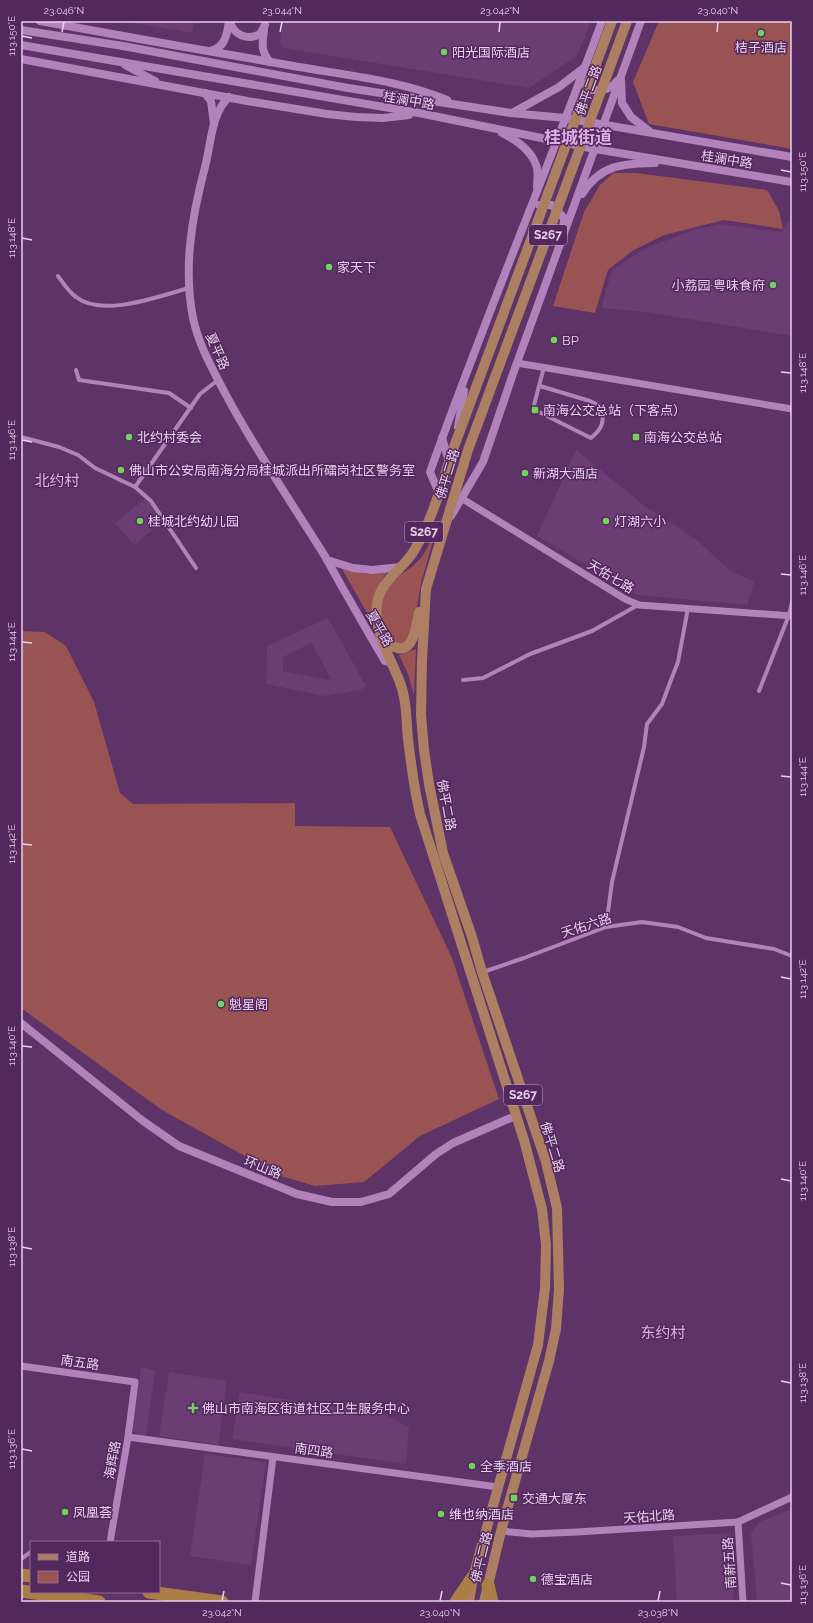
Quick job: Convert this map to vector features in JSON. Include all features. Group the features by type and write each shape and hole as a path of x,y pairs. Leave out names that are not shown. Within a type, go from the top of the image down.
{"highway":[{"path":"456,1602 473,1576"},
{"path":"488,1585 492,1602"},
{"path":"35,1593 99,1602"},
{"path":"156,1593 222,1602"}],"main road":[{"path":"40,21 399,84 420,89 459,104"},
{"path":"208,51 216,50 224,43 230,21"},
{"path":"230,21 233,29 238,34 252,37 260,34 265,23"},
{"path":"439,493 430,472 525,223 558,141 565,118 602,21"},
{"name":"佛平二路","path":"469,1602 473,1576 538,1345 545,1288 546,1245 542,1210 524,1140 515,1116 420,814 414,786 406,701 400,680 382,638 376,618 378,599 386,581 414,551 433,511 455,444 612,21"},
{"name":"佛平二路","path":"484,1602 501,1531 549,1361 556,1329 559,1289 557,1208 546,1162 443,853 424,750 421,715 426,589 468,450 627,21"},
{"path":"445,525 483,462 517,363 641,21"},
{"path":"265,23 262,48 263,53 270,62"},
{"name":"桂澜中路","path":"21,30 123,46 348,88 511,113 565,118 792,157"},
{"name":"桂澜中路","path":"21,45 419,113 595,149 792,182"},
{"path":"123,46 175,45"},
{"path":"21,59 205,93 356,118 383,118 419,113"},
{"path":"119,62 162,85"},
{"path":"585,66 582,81 591,90 606,90 613,86 621,75"},
{"path":"511,113 559,87 585,66"},
{"path":"621,75 622,103 631,117 652,132"},
{"name":"夏平路","path":"205,93 211,101 214,125"},
{"name":"夏平路","path":"229,97 223,104 214,125 198,194 189,252 189,288 200,345 240,421 327,560 385,661 392,663"},
{"path":"492,129 511,137 529,151 537,166 537,193"},
{"path":"574,209 590,183 600,174 622,164 670,162"},
{"path":"525,223 539,205 552,205 564,218 563,238"},
{"path":"455,444 466,377"},
{"path":"442,438 449,461"},
{"path":"327,560 353,568 372,570 400,566"},
{"path":"382,638 391,646 402,649 407,647 412,642 415,635 421,598 426,589"},
{"name":"环山路","path":"21,1023 143,1121 179,1146 297,1194 332,1202 361,1202 389,1194 436,1154 452,1143 515,1116"}],"street":[{"path":"58,276 75,297 87,304 107,306 127,305 189,288"},
{"path":"517,363 792,409"},
{"path":"540,386 590,401 602,407 604,417 600,431 592,438 535,410 534,405 544,367"},
{"path":"76,370 79,380 170,393 191,408"},
{"path":"135,487 200,394 218,380"},
{"path":"21,438 59,447 78,455 95,468 135,487 151,501 196,568"},
{"name":"天佑七路","path":"461,498 625,599 639,605 790,616"},
{"path":"759,691 790,616 792,602"},
{"path":"463,680 483,678 530,654 592,631 639,605"},
{"path":"606,927 615,866 644,747 647,724 662,704 678,662 688,608"},
{"name":"天佑六路","path":"482,972 606,927 642,922 678,927 706,938 774,949 792,956"},
{"name":"南五路","path":"21,1366 134,1382"},
{"name":"海辉路","path":"110,1541 128,1437 134,1382"},
{"name":"南四路","path":"128,1437 498,1487"},
{"path":"255,1602 273,1457"},
{"name":"天佑北路","path":"501,1531 532,1534 738,1522 792,1497"},
{"name":"南新五路","path":"738,1522 743,1602"},
{"path":"21,1558 30,1553"}],"shaded area":[{"path":"123,21 194,21 192,33"},
{"name":"阳光国际酒店","path":"283,21 591,21 577,56 529,88 284,48 280,42"},
{"path":"788,222 792,223 792,336 646,312 601,308 612,270 644,249 696,229 720,224 782,232"},
{"name":"灯湖六小","path":"576,450 646,507 697,540 729,570 754,582 747,605 638,595 537,536"},
{"name":"桂城北约幼儿园","path":"146,498 164,520 134,545 115,523"},
{"path":"328,618 366,686 360,690 324,696 266,684 267,646","holes":["311,643 331,678 328,680 283,671 283,657"]},
{"path":"141,1367 155,1370 146,1437 136,1434 132,1428"},
{"name":"佛山市南海区街道社区卫生服务中心","path":"169,1372 227,1381 218,1445 159,1436"},
{"path":"240,1392 385,1415 409,1427 406,1464 232,1439"},
{"path":"205,1454 266,1462 251,1565 190,1556"},
{"path":"792,1509 792,1602 757,1602 751,1533 759,1522"},
{"path":"730,1533 734,1602 677,1602 673,1536"}],"green space":[{"path":"659,21 792,21 792,149 649,124 633,82"},
{"path":"613,173 636,173 767,190 779,211 783,229 724,220 664,235 632,251 608,270 595,313 553,306 584,212 600,185"},
{"path":"438,523 421,583 412,637 402,645 387,639 381,615 383,599 390,585 414,565 423,555"},
{"path":"342,569 367,574 389,570 380,582 374,598 370,618"},
{"path":"21,631 45,632 66,646 94,702 120,793 133,804 295,803 295,826 390,827 452,958 499,1099 420,1136 364,1182 315,1186 281,1176 162,1110 21,1008"},
{"path":"416,649 414,695 408,674 399,655"}],"place":[{"name":"桔子酒店","path":"761,33"},
{"name":"阳光国际酒店","path":"444,52"},
{"name":"家天下","path":"329,267"},
{"name":"小荔园·粤味食府","path":"773,285"},
{"name":"BP","path":"554,340"},
{"name":"南海公交总站（下客点）","path":"535,410"},
{"name":"北约村委会","path":"129,437"},
{"name":"南海公交总站","path":"636,437"},
{"name":"佛山市公安局南海分局桂城派出所礌岗社区警务室","path":"121,470"},
{"name":"新湖大酒店","path":"525,473"},
{"name":"桂城北约幼儿园","path":"140,521"},
{"name":"灯湖六小","path":"606,521"},
{"name":"魁星阁","path":"221,1004"},
{"name":"佛山市南海区街道社区卫生服务中心","path":"193,1408"},
{"name":"全季酒店","path":"472,1466"},
{"name":"交通大厦东","path":"514,1498"},
{"name":"凤凰荟","path":"65,1512"},
{"name":"维也纳酒店","path":"441,1514"},
{"name":"德宝酒店","path":"533,1579"}],"district":[{"name":"桂城街道","path":"578,137"},
{"name":"北约村","path":"57,481"},
{"name":"东约村","path":"663,1333"}]}
